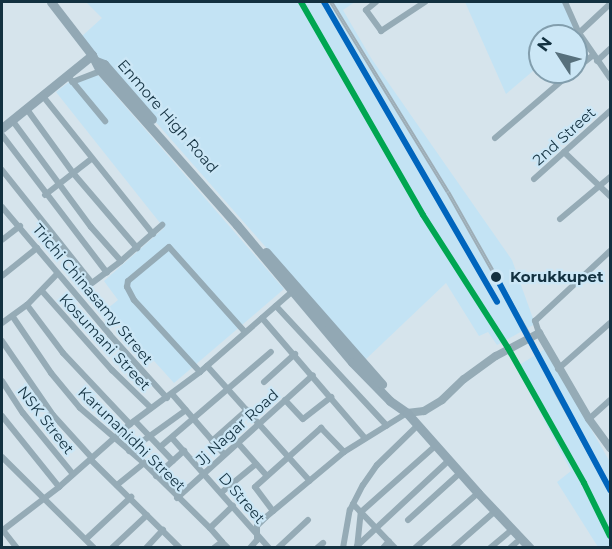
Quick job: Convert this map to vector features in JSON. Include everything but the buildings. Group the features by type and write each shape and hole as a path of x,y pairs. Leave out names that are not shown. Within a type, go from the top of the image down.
{"main road":[{"path":"2,128 42,95 70,78 94,58 51,2"},
{"name":"Enmore High Road","path":"94,58 101,71 294,290 492,510 531,548"},
{"name":"Enmore High Road","path":"94,58 104,64 294,290"}],"street":[{"path":"376,2 366,10 381,31 425,2"},
{"path":"565,2 575,24"},
{"path":"588,25 610,4"},
{"path":"588,47 610,78"},
{"path":"588,62 610,49"},
{"path":"101,71 70,78 105,121"},
{"path":"495,138 558,84"},
{"path":"42,95 153,234"},
{"path":"26,108 73,173 137,248"},
{"name":"2nd Street","path":"534,179 610,111"},
{"path":"12,120 59,185 122,261"},
{"path":"2,135 106,273"},
{"path":"564,152 610,196"},
{"path":"45,195 91,159"},
{"path":"2,170 90,282 95,283 162,225"},
{"path":"560,219 610,177"},
{"name":"Trichi Chinasamy Street","path":"2,210 20,226 57,274 170,396 186,410 224,454"},
{"path":"2,240 20,226"},
{"path":"200,372 134,300 127,287 128,281 169,247 245,332"},
{"path":"2,276 37,249"},
{"path":"610,251 535,321 538,333 558,369 610,448"},
{"path":"2,323 27,305 57,274"},
{"path":"17,548 2,529 59,487 132,422 200,372 294,290"},
{"name":"Kosumani Street","path":"42,291 112,370 151,408"},
{"path":"27,305 63,353 173,461"},
{"path":"276,306 387,426"},
{"name":"Karunanidhi Street","path":"13,316 66,392 114,439 144,463 228,548"},
{"path":"262,318 365,438"},
{"path":"558,369 610,323"},
{"path":"250,548 257,540 257,526 344,452 407,413 424,411 442,400 464,379 496,356 538,333"},
{"path":"2,341 53,415 91,459 180,547"},
{"path":"160,447 271,352"},
{"path":"264,382 295,354"},
{"path":"207,366 310,481"},
{"name":"Jj Nagar Road","path":"177,498 313,375"},
{"name":"NSK Street","path":"2,381 23,413 73,474"},
{"path":"285,400 303,419 331,397"},
{"path":"589,419 610,400"},
{"path":"129,451 186,410"},
{"path":"212,441 247,411"},
{"path":"2,416 59,487"},
{"path":"343,548 353,504 377,465 417,426"},
{"path":"273,511 254,488 322,428 344,452"},
{"name":"D Street","path":"172,438 269,548"},
{"path":"237,442 267,476"},
{"path":"357,547 361,512 435,446"},
{"path":"156,476 184,451"},
{"path":"2,457 94,548"},
{"path":"357,547 375,527 448,461"},
{"path":"117,485 144,463"},
{"path":"222,492 256,464"},
{"path":"408,520 460,473"},
{"path":"415,548 478,493"},
{"path":"86,539 131,497"},
{"path":"353,504 395,548"},
{"path":"210,528 233,506"},
{"path":"453,548 492,510"},
{"path":"112,548 147,514"},
{"path":"278,548 308,520"},
{"path":"146,548 163,530"},
{"path":"490,548 509,532"},
{"path":"383,548 389,541"},
{"path":"214,548 222,542"},
{"path":"510,548 517,542"}],"shaded area":[{"path":"86,2 355,2 343,10 371,58 512,260 535,324 497,345 488,332 479,336 446,283 365,360 81,37 102,18"},
{"path":"465,2 563,2 573,24 528,24 528,75 506,94"},
{"path":"97,74 284,289 174,383 107,309 118,300 104,281 164,228 56,92 69,82"},
{"path":"545,349 610,462 610,547 598,547 557,482 571,471 516,367"}],"railway":[{"path":"301,2 423,215 508,348 584,483 610,536"},
{"path":"331,2 448,192 530,337 556,392 610,490"}],"transit line":[{"path":"301,2 423,215 508,348 584,483 610,536"},
{"path":"324,2 497,302"},
{"path":"496,277 610,490"}],"place":[{"name":"Korukkupet","path":"496,277"}]}
